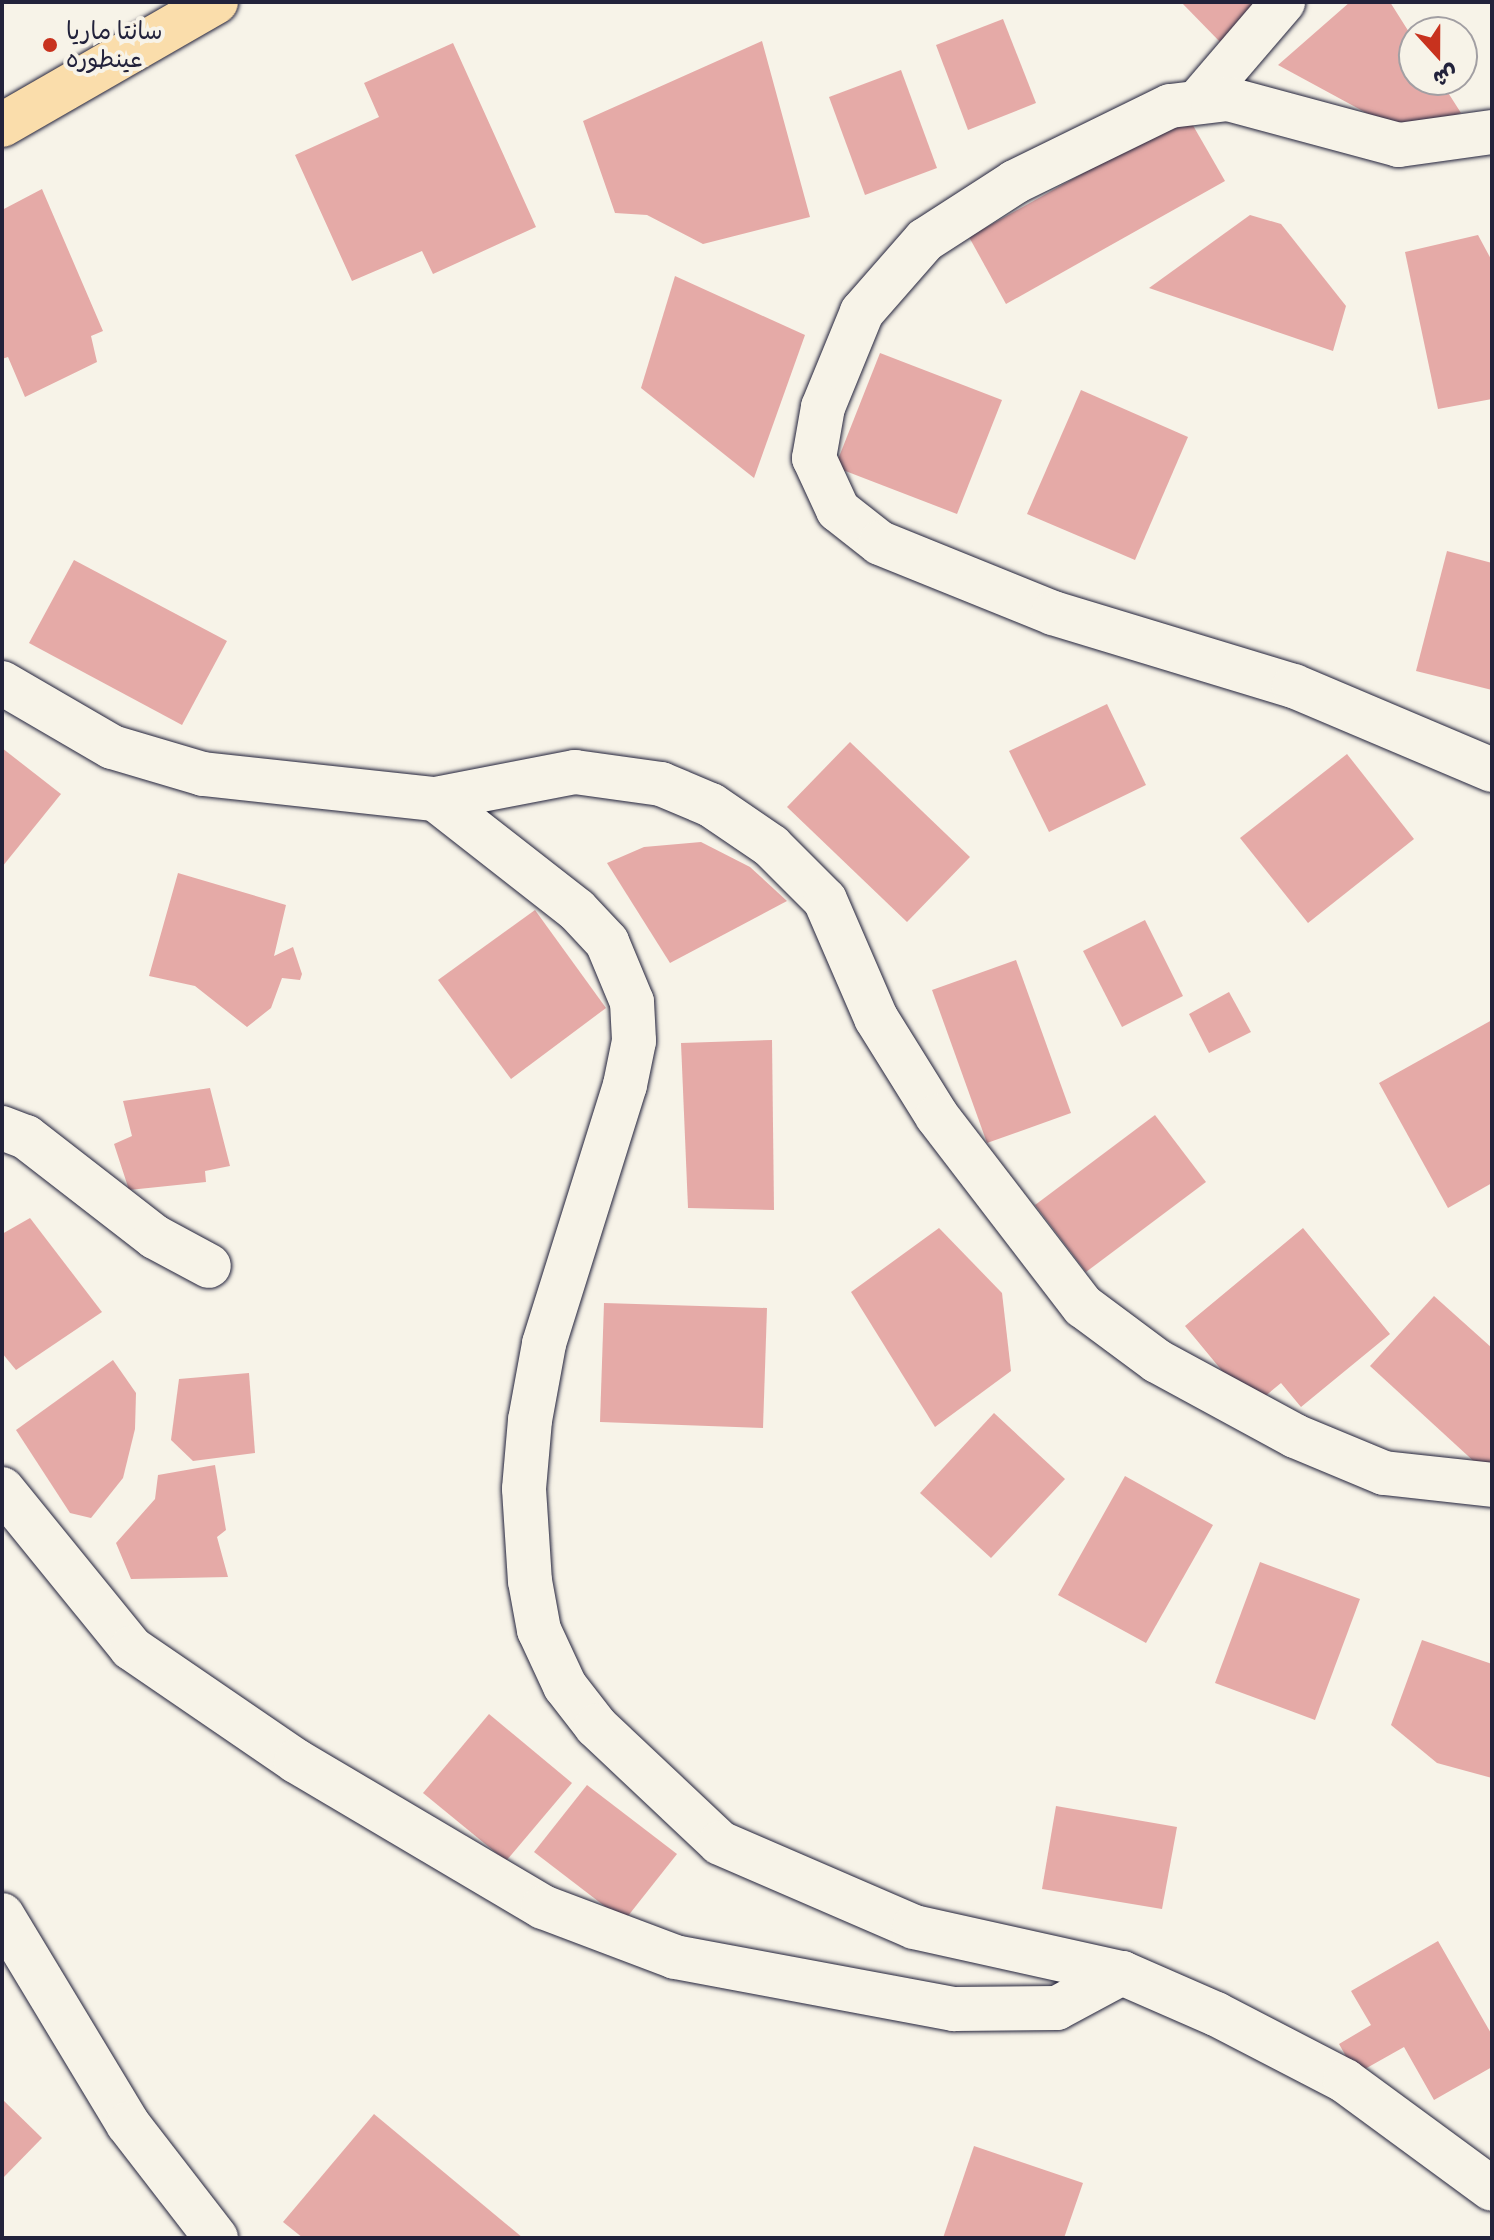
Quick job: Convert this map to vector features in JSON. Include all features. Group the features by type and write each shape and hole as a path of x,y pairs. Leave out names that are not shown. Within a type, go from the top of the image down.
{"main road":[{"path":"2,125 216,2"}],"street":[{"path":"1200,99 1283,2"},
{"path":"1492,132 1399,145 1228,99 1200,99 1015,182 925,240 862,312 823,407 814,458 838,510 880,543 1053,613 1294,686 1492,770"},
{"path":"2,683 112,747 203,774 435,799 575,772 661,784 711,805 771,846 825,900 876,1018 937,1116 1083,1306 1157,1361 1295,1436 1384,1473 1492,1485"},
{"path":"435,799 577,910 607,942 632,1002 634,1041 625,1085 544,1344 530,1420 524,1489 530,1581 539,1630 565,1686 596,1726 720,1843 777,1873 914,1927 1122,1973 1345,2081 1492,2189"},
{"path":"2,1128 26,1137 155,1237 209,1266"},
{"path":"2,1489 131,1648 296,1761 543,1907 675,1957 954,2009 1057,2008 1122,1973"},
{"path":"2,1915 128,2124 216,2238"}],"building":[{"path":"1181,2 1265,2 1222,44"},
{"path":"1350,2 1390,2 1399,16 1398,96 1450,96 1461,113 1407,135 1278,65"},
{"path":"1003,19 1036,103 968,130 936,45"},
{"path":"762,41 810,217 703,244 647,215 615,213 583,121"},
{"path":"453,43 536,227 433,274 422,251 352,281 295,155 379,117 364,83"},
{"path":"901,70 937,168 865,195 829,97"},
{"path":"1187,115 1225,181 1006,304 969,237"},
{"path":"42,189 103,331 91,336 97,362 25,397 8,357 2,359 2,210"},
{"path":"1250,215 1281,224 1346,306 1333,351 1149,288"},
{"path":"1478,235 1492,261 1492,399 1438,409 1405,252"},
{"path":"675,276 805,335 754,478 641,388"},
{"path":"880,353 1002,400 957,514 835,467"},
{"path":"1081,390 1188,437 1135,560 1027,514"},
{"path":"1447,551 1492,563 1492,690 1416,671"},
{"path":"74,560 227,641 182,725 29,643"},
{"path":"1107,704 1146,785 1049,832 1009,751"},
{"path":"850,742 970,857 907,922 787,807"},
{"path":"2,748 61,794 2,867"},
{"path":"1347,754 1414,839 1308,923 1240,838"},
{"path":"701,842 750,867 787,901 670,963 607,863 644,847"},
{"path":"178,873 286,905 274,956 293,947 302,974 300,980 282,978 271,1008 247,1027 195,986 149,976"},
{"path":"535,910 606,1008 511,1079 438,980"},
{"path":"1145,920 1183,996 1122,1027 1083,951"},
{"path":"1016,960 1071,1113 987,1143 932,990"},
{"path":"1229,992 1251,1032 1209,1053 1189,1014"},
{"path":"1492,1020 1492,1183 1448,1208 1379,1083"},
{"path":"772,1040 774,1210 688,1208 681,1043"},
{"path":"210,1088 230,1166 205,1171 206,1182 129,1190 114,1144 132,1136 123,1101"},
{"path":"1155,1115 1206,1182 1086,1272 1035,1205"},
{"path":"30,1218 102,1312 16,1370 2,1353 2,1234"},
{"path":"939,1228 1002,1293 1011,1371 935,1427 851,1292"},
{"path":"1303,1228 1390,1334 1301,1407 1281,1383 1252,1407 1185,1326"},
{"path":"1434,1296 1492,1348 1492,1478 1370,1366"},
{"path":"604,1303 767,1308 763,1428 600,1422"},
{"path":"113,1360 136,1393 135,1429 123,1478 91,1518 70,1513 16,1430"},
{"path":"249,1373 255,1453 193,1461 171,1440 179,1379"},
{"path":"994,1413 1065,1479 991,1558 920,1493"},
{"path":"215,1465 226,1530 217,1537 228,1577 131,1579 116,1543 155,1499 158,1475"},
{"path":"1125,1476 1213,1525 1146,1643 1058,1595"},
{"path":"1260,1562 1360,1599 1315,1720 1215,1683"},
{"path":"1422,1640 1492,1664 1492,1778 1437,1763 1391,1725"},
{"path":"489,1714 572,1783 506,1861 423,1793"},
{"path":"587,1785 677,1854 624,1921 534,1852"},
{"path":"1056,1806 1177,1827 1162,1909 1042,1889"},
{"path":"1438,1941 1492,2035 1492,2067 1434,2100 1404,2047 1356,2074 1339,2044 1371,2025 1351,1991"},
{"path":"2,2099 42,2138 2,2179"},
{"path":"374,2114 523,2238 303,2238 283,2222"},
{"path":"974,2146 1083,2183 1064,2238 943,2238"}],"place":[{"name":"سانتا ماريا عينطوره","path":"50,45"}]}
